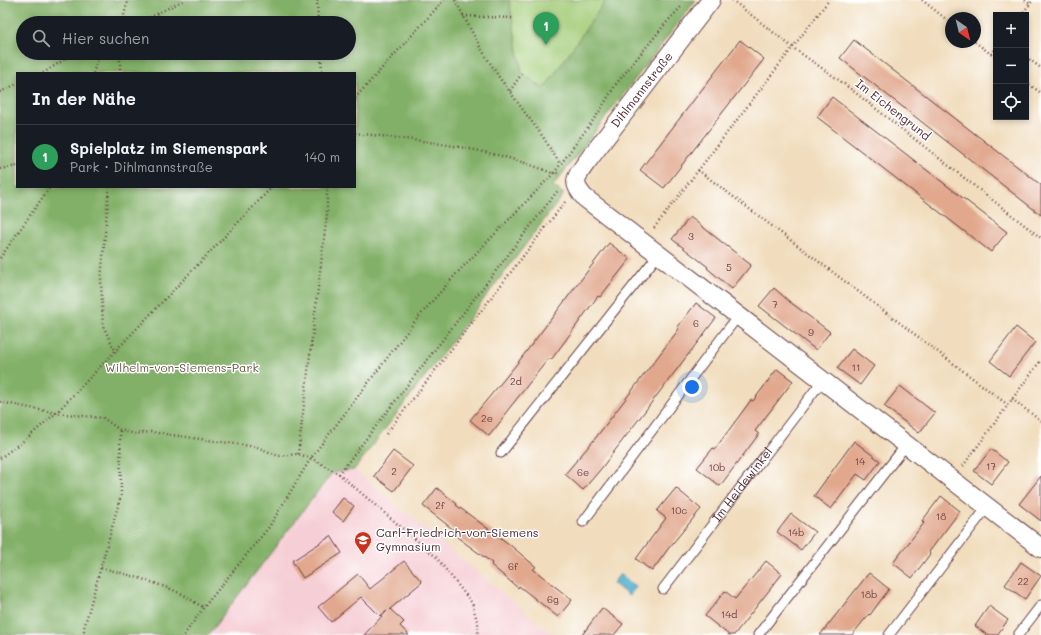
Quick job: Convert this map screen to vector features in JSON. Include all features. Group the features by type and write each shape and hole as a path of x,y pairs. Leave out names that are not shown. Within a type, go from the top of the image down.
{"street":[{"name":"Dihlmannstraße","path":"570,180 577,176 711,0"},
{"path":"570,180 585,198 1041,548"}],"lane":[{"path":"501,453 658,255"},
{"path":"583,522 738,316"},
{"name":"Im Heidewinkel","path":"663,589 822,381"},
{"path":"758,635 906,445"},
{"path":"889,635 988,506"},
{"path":"1018,635 1041,605"}],"path":[{"path":"123,16 128,0"},
{"path":"153,16 184,0"},
{"path":"317,0 318,16"},
{"path":"356,97 444,0"},
{"path":"455,0 480,47 499,77 543,137 570,180"},
{"name":"Im Eichengrund","path":"732,0 792,47 843,83 1041,238"},
{"path":"643,242 829,0"},
{"path":"922,0 945,18"},
{"path":"1025,0 1030,4"},
{"path":"1023,12 1034,0"},
{"path":"184,635 204,606 269,527 311,458 416,320 457,273 554,173 596,115 616,84 686,1"},
{"path":"463,16 512,18"},
{"path":"981,47 993,56"},
{"path":"990,54 995,48"},
{"path":"1029,59 1041,68"},
{"path":"45,72 64,60"},
{"path":"93,72 98,60"},
{"path":"120,60 120,72"},
{"path":"321,60 322,72"},
{"path":"510,91 522,73"},
{"path":"0,92 16,84"},
{"path":"1028,84 1041,94"},
{"path":"356,133 445,144 495,154 554,173 570,180"},
{"path":"0,169 16,166"},
{"path":"698,170 1008,404"},
{"path":"554,173 570,180"},
{"path":"386,434 570,180"},
{"path":"339,474 559,190 570,180"},
{"path":"0,258 49,188"},
{"path":"108,188 101,280 102,326 116,352"},
{"path":"0,458 26,439 56,413 116,352 271,188"},
{"path":"298,454 327,214 327,188"},
{"path":"953,479 1041,360"},
{"path":"1012,399 1041,421"},
{"path":"0,402 56,413 104,418 120,430 135,434 151,432 258,447 279,456 298,454 311,458 339,474 436,557 472,603 478,624 478,635"},
{"path":"84,635 84,628 121,495 120,430"},
{"path":"100,568 131,575 157,584 182,594 204,606"}],"shaded area":[{"name":"Carl-Friedrich-von-Siemens Gymnasium","path":"354,470 553,635 208,635 332,472"}],"green space":[{"name":"Wilhelm-von-Siemens-Park","path":"0,0 509,0 522,73 544,89 606,0 696,0 553,186 564,194 354,470 332,473 208,635 0,635"},
{"path":"509,0 606,0 544,89 522,73"}],"water":[{"path":"620,574 636,587 629,596 613,583"}],"building":[{"path":"740,40 764,59 664,188 640,170"},
{"path":"854,40 1041,185 1041,215 840,58"},
{"path":"832,97 1007,232 991,252 817,117"},
{"path":"690,217 751,265 732,289 707,268 708,267 672,239"},
{"path":"609,243 630,259 600,297 598,296 551,360 549,358 489,436 470,420 516,365"},
{"path":"774,288 830,332 816,350 759,306"},
{"path":"696,303 716,318 600,470 583,490 565,474 594,440 627,397 679,329 677,328"},
{"path":"1016,327 1035,342 1009,376 990,361"},
{"path":"852,349 874,366 860,385 837,368"},
{"path":"777,369 793,381 755,431 759,434 720,486 697,468 713,448 715,449 751,400 753,401"},
{"path":"900,386 935,413 919,433 884,406"},
{"path":"854,441 880,461 866,480 857,474 831,509 814,496"},
{"path":"991,449 1008,462 991,484 974,471"},
{"path":"393,451 413,466 394,491 374,476"},
{"path":"1041,476 1041,521 1019,504"},
{"path":"437,488 457,504 456,505 509,544 536,567 533,569 572,600 558,617 519,586 518,588 491,565 492,563 457,537 459,534 423,506"},
{"path":"676,488 701,509 652,571 636,559 666,518 657,511"},
{"path":"941,496 960,511 929,552 930,554 912,578 893,563 924,523 922,521"},
{"path":"343,498 354,506 343,521 332,512"},
{"path":"791,514 815,532 801,550 777,532"},
{"path":"331,536 342,553 303,578 292,561"},
{"path":"404,561 422,582 390,609 404,622 400,626 409,635 364,635 387,611 380,616 361,597 331,622 318,607 358,574 370,589"},
{"path":"766,561 782,574 734,635 729,635 705,616 725,591 735,599"},
{"path":"1021,562 1041,576 1025,599 1005,585"},
{"path":"869,573 889,589 870,615 869,614 852,635 820,635"},
{"path":"989,606 1008,620 997,635 987,635 975,626"},
{"path":"602,608 623,624 614,635 582,635"}],"place":[{"name":"Spielplatz im Siemenspark","path":"546,45"},
{"name":"Carl-Friedrich-von-Siemens Gymnasium","path":"363,555"}]}
